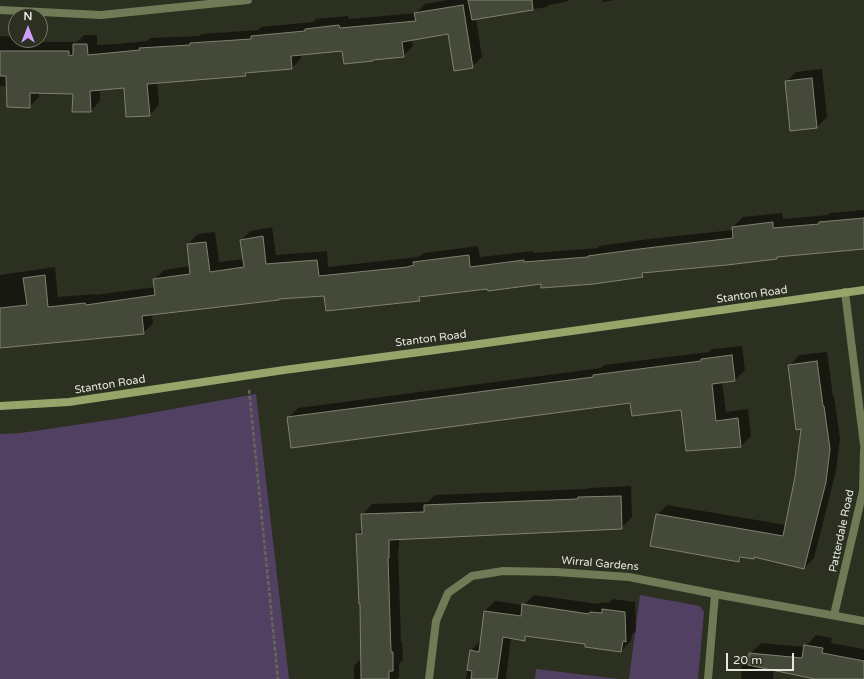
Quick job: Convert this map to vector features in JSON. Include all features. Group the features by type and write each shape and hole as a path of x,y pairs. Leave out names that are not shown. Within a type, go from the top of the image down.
{"street":[{"path":"0,10 101,15 248,0"},
{"name":"Stanton Road","path":"0,406 69,402 247,375 864,290"},
{"path":"845,292 864,445"},
{"name":"Patterdale Road","path":"834,615 851,549 863,491 864,450"},
{"name":"Wirral Gardens","path":"429,679 436,621 448,593 472,576 503,571 629,576 715,594 864,621"},
{"path":"708,679 715,594"}],"path":[{"path":"247,375 278,679"}],"shaded area":[{"path":"256,394 289,679 0,679 0,434 21,433 123,418"},
{"path":"640,595 700,606 704,612 698,679 629,679"},
{"path":"536,669 619,679 535,679"}],"building":[{"path":"468,0 532,0 533,10 472,20"},
{"path":"463,5 473,68 454,71 448,34 402,42 404,57 344,64 342,51 291,56 292,69 245,73 246,76 147,84 150,116 126,117 124,88 90,91 91,112 72,112 73,94 30,93 30,108 7,107 6,76 0,76 0,51 69,51 69,56 73,55 73,44 87,44 88,55 140,50 139,48 251,39 251,36 305,31 305,29 339,25 340,28 416,21 414,13"},
{"path":"812,78 817,128 790,131 785,81"},
{"path":"864,218 864,249 777,257 777,259 727,265 642,273 643,277 594,284 541,288 541,284 488,291 487,289 419,297 420,301 326,311 324,296 279,299 142,316 144,334 0,348 0,308 27,305 23,278 45,275 48,307 85,303 86,305 155,295 153,279 190,274 187,244 206,242 210,272 244,267 240,240 263,236 266,264 317,260 319,276 407,267 414,265 413,262 469,255 470,267 524,260 524,262 588,257 639,249 733,238 732,227 773,222 773,228"},
{"path":"732,355 735,381 712,384 716,421 738,418 741,447 686,451 681,410 632,416 630,403 291,448 287,417 593,377 593,375 701,361 701,359"},
{"path":"817,361 830,449 826,482 804,569 754,557 754,559 740,557 739,562 650,546 656,514 783,536 795,477 801,429 796,430 788,365"},
{"path":"621,496 622,529 389,540 388,558 393,671 389,671 389,679 361,679 360,604 356,534 362,534 361,514 424,512 424,505"},
{"path":"522,604 589,614 590,612 602,613 602,609 625,612 626,642 623,641 621,652 585,647 585,644 525,636 525,641 503,637 497,679 471,679 472,671 467,670 470,650 479,652 484,611 521,616"},
{"path":"804,645 823,648 822,653 864,661 864,679 815,679 748,665 749,653 802,658"}]}
